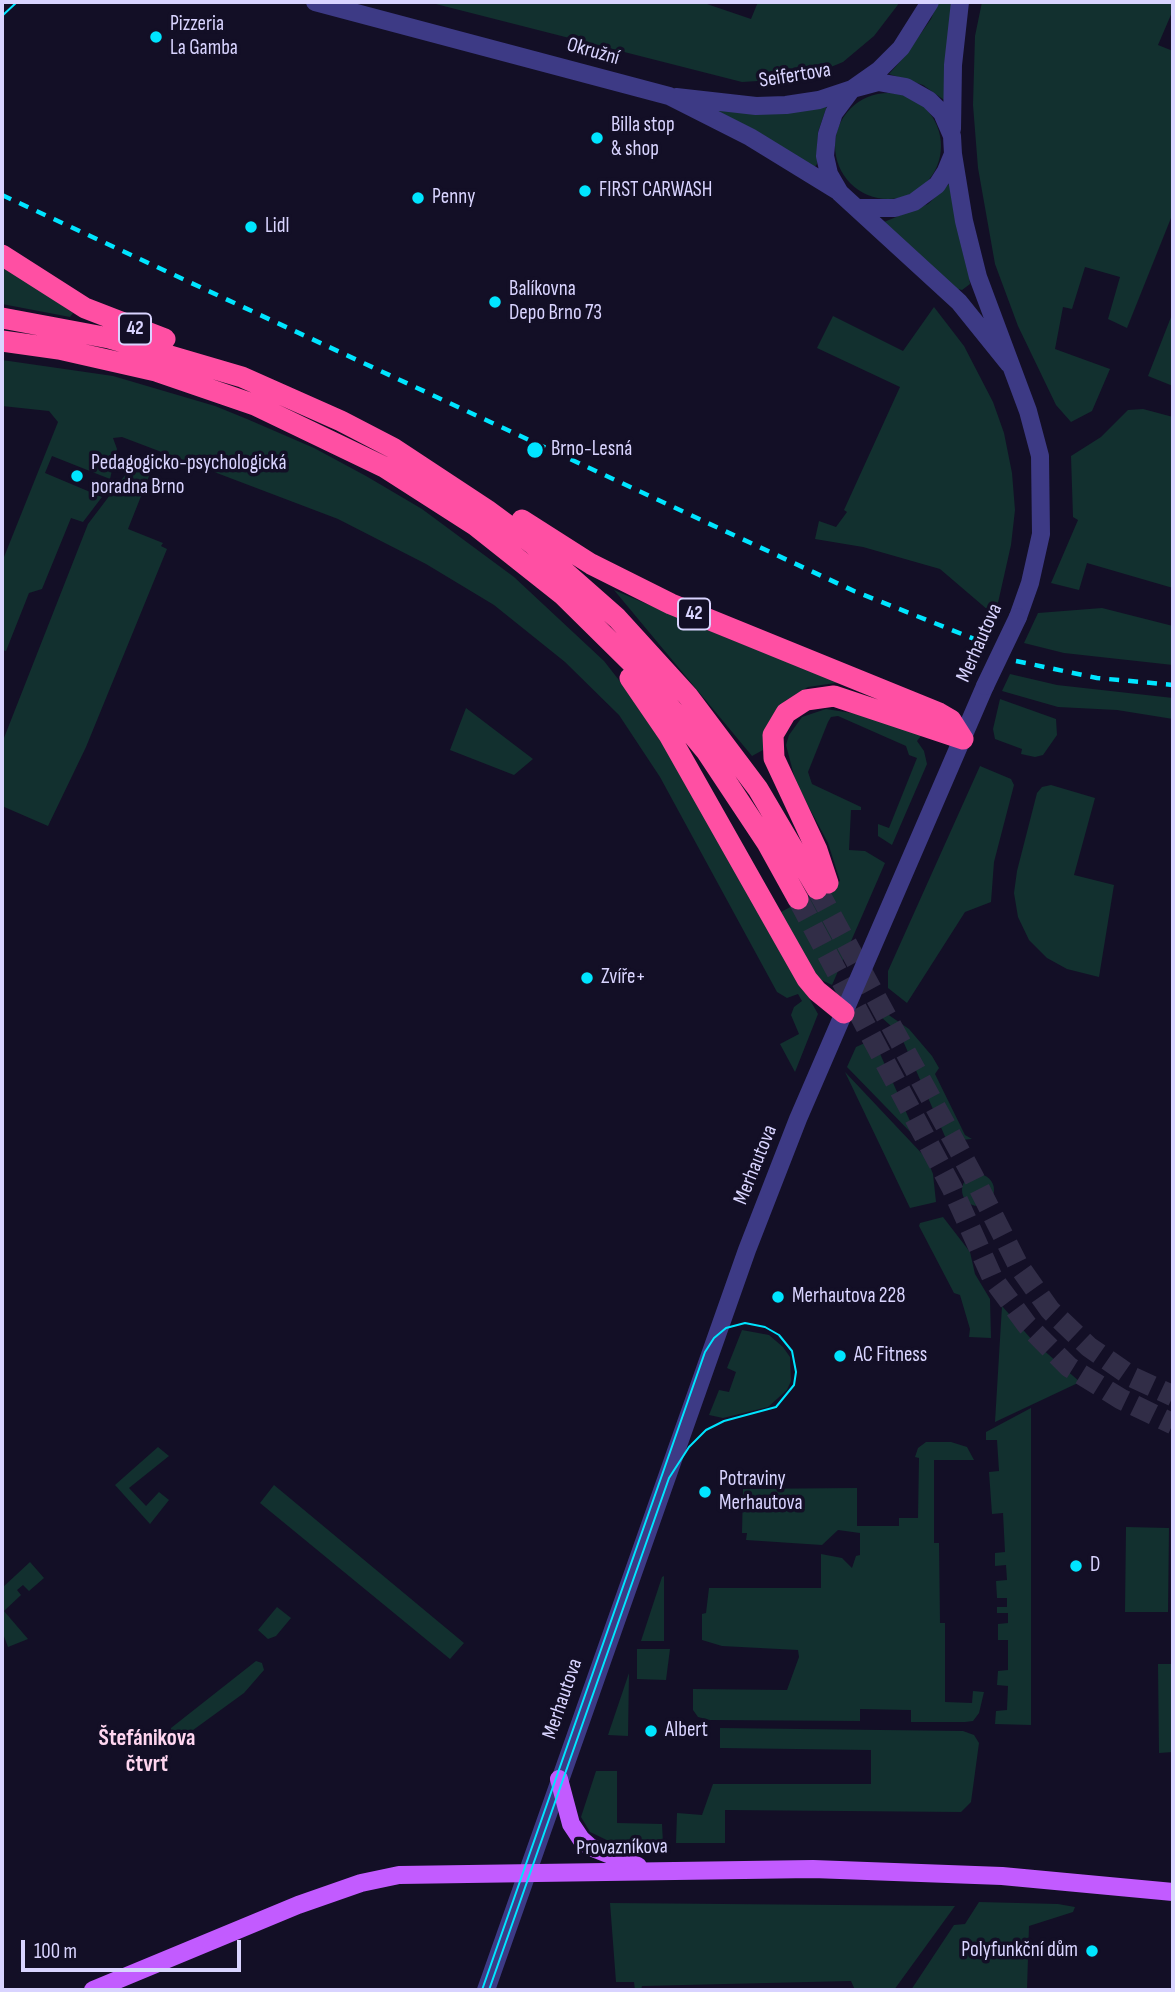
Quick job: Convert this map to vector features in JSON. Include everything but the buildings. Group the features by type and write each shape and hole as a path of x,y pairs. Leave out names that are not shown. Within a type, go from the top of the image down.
{"highway":[{"name":"42","path":"2,255 85,308 228,364 274,390 341,421 430,471 488,498 591,564 648,593 939,713 951,720 963,739"},
{"name":"42","path":"2,318 60,327 154,349 274,390"},
{"name":"42","path":"2,341 71,352 156,371 293,421 430,494 514,554 563,595 639,670 706,751 767,843 814,890"},
{"name":"42","path":"430,471 533,544 617,618 653,656 688,696 758,789 814,890"},
{"name":"42","path":"563,595 598,643 630,678 669,735 807,979 817,992 844,1013"},
{"path":"814,890 817,849 774,758 773,735 783,716 806,700 834,696 963,739"}],"main road":[{"path":"559,1779 571,1824 590,1847 652,1871"},
{"name":"Provazníkova","path":"93,1990 298,1905 361,1882 429,1872 526,1874 813,1869 970,1875 1173,1892"}],"street":[{"name":"Okružní","path":"315,2 669,96 750,137 840,192"},
{"name":"Seifertova","path":"669,96 756,106 786,105 819,100 852,89 879,70 901,48 930,2"},
{"path":"952,145 942,113 929,100 906,87 878,82 852,89 834,113 825,156 840,192 859,208 895,208 914,202 937,185 952,145 953,65 960,2"},
{"name":"Merhautova","path":"486,1990 725,1307 798,1119 1017,617 1037,559 1043,507 1038,446 978,277 964,221 952,145"},
{"name":"Merhautova","path":"859,208 959,302 1009,364"}],"green space":[{"path":"428,2 701,2 751,19 758,2 900,2 874,36 843,62 804,78 742,82"},
{"path":"938,2 952,2 944,100 923,85 889,74 931,19"},
{"path":"982,2 1173,2 1173,10 1158,45 1173,51 1173,213 1127,328 1108,319 1120,277 1085,267 1072,309 1063,307 1055,349 1110,369 1092,411 1071,422 1056,405 1018,326 995,264 978,168 973,105 975,36"},
{"path":"888,93 908,97 925,109 937,126 941,146 937,166 925,183 908,195 888,199 868,195 851,183 839,166 835,146 839,126 851,109 868,97"},
{"path":"827,106 818,132 817,164 814,168 712,109"},
{"path":"950,183 969,275 970,284 962,290 954,288 884,222 928,204"},
{"path":"2,264 73,313 70,317 2,304"},
{"path":"934,307 964,346 993,402 1004,433 1012,473 1015,510 1011,545 995,616 940,569 863,547 815,539 819,521 836,527 847,512 844,510 900,387 817,348 833,316 903,351"},
{"path":"1173,312 1173,386 1148,376"},
{"path":"2,360 113,376 215,406 247,419 314,448 422,509 514,577 604,661 651,721 673,757 818,1014 795,1072 780,1044 799,1034 791,1015 794,1007 802,1001 798,994 787,998 777,992 660,777 619,715 565,662 494,605 426,564 338,519 122,437 113,438 117,449 110,479 52,456 45,473 102,497 83,522 71,518 42,589 29,593 6,651 2,650 2,562 58,422 49,411 2,406"},
{"path":"1143,409 1173,417 1173,588 1087,563 1079,590 1051,583 1078,520 1073,517 1071,456 1101,437 1128,410"},
{"path":"132,466 151,471 128,529 163,543 161,546 167,549 86,747 48,826 2,806 2,743 88,524"},
{"path":"614,590 729,639 842,682 808,687 785,701 770,720 763,750 752,756"},
{"path":"1102,608 1173,626 1173,665 1064,653 1024,643 1038,613"},
{"path":"1010,674 1057,685 1173,698 1173,719 1117,710 1058,707 1002,691"},
{"path":"1000,699 1056,719 1057,735 1043,755 1035,757 1021,754 1022,749 995,739 993,729"},
{"path":"466,708 533,759 514,775 450,750"},
{"path":"826,709 871,716 916,732 921,736 917,741 924,751 927,764 892,845 878,836 878,824 889,828 917,758 909,755 906,746 838,716 831,717 828,722 808,772 812,784 861,807 861,810 851,810 849,850 865,851 885,863 832,985 817,978 779,913 840,881 828,843 796,783 786,745 789,735 802,717"},
{"path":"980,766 1011,779 1014,785 994,862 991,902 965,912 907,1003 888,988 888,971"},
{"path":"1051,785 1095,798 1074,875 1114,885 1099,977 1067,969 1047,958 1029,940 1018,917 1014,893 1017,871 1037,793 1042,787"},
{"path":"883,1011 909,1029 932,1056 939,1068 935,1074 965,1135 972,1139 947,1141 900,1034 881,1017"},
{"path":"867,1042 877,1047 919,1141 847,1067 856,1047"},
{"path":"845,1072 927,1159 933,1174 936,1202 910,1208"},
{"path":"978,1174 990,1178 994,1190 990,1202 978,1206 966,1202 962,1190 966,1178"},
{"path":"943,1217 970,1252 975,1274 990,1299 991,1338 969,1337 970,1329 960,1295 954,1293 919,1226 920,1223"},
{"path":"1002,1306 1033,1341 1080,1382 995,1422"},
{"path":"742,1330 769,1335 783,1347 790,1357 791,1381 787,1390 768,1407 723,1418 709,1415 719,1390 729,1392 736,1372 727,1368"},
{"path":"1031,1408 1031,1725 995,1724 996,1711 1007,1710 1008,1686 997,1685 998,1671 1008,1670 1008,1640 998,1640 998,1624 1008,1623 1008,1613 997,1613 997,1607 1007,1607 1007,1598 997,1598 996,1581 1007,1580 1006,1565 995,1566 995,1553 1005,1552 1003,1513 992,1514 989,1472 999,1471 997,1440 986,1440 986,1432"},
{"path":"926,1442 951,1442 967,1447 974,1460 934,1460 934,1543 939,1543 940,1623 945,1623 945,1702 972,1703 973,1691 984,1692 979,1713 973,1721 911,1722 911,1710 860,1709 860,1721 710,1720 698,1717 693,1710 693,1689 787,1690 799,1657 798,1650 722,1646 702,1640 702,1614 706,1613 709,1588 821,1588 821,1554 842,1558 852,1568 856,1556 860,1555 860,1533 838,1530 822,1545 746,1540 747,1533 742,1533 743,1489 857,1488 857,1526 899,1526 899,1518 918,1518 919,1458 915,1457 918,1448"},
{"path":"158,1447 169,1456 129,1488 146,1506 159,1492 169,1500 150,1524 115,1485"},
{"path":"274,1485 464,1643 450,1659 260,1503"},
{"path":"1126,1527 1169,1528 1168,1612 1125,1612"},
{"path":"30,1562 44,1578 29,1591 23,1585 17,1590 21,1595 4,1611 28,1639 8,1647 2,1631 2,1588"},
{"path":"664,1576 664,1641 641,1641 662,1577"},
{"path":"277,1607 291,1618 276,1636 268,1639 258,1630"},
{"path":"637,1649 670,1649 666,1680 637,1679"},
{"path":"256,1661 262,1663 264,1670 244,1693 178,1741 170,1738 171,1728"},
{"path":"1158,1664 1173,1664 1173,1752 1159,1753"},
{"path":"629,1673 628,1736 608,1735"},
{"path":"720,1728 963,1731 974,1735 979,1743 971,1802 961,1812 725,1810 725,1843 676,1843 677,1813 702,1815 713,1784 871,1784 871,1750 720,1748"},
{"path":"596,1771 617,1771 617,1823 662,1824 663,1844 613,1843 590,1832 581,1817"},
{"path":"979,1902 1058,1904 1075,1907 1073,1912 1029,1926 1027,1990 911,1990 954,1925 965,1924"},
{"path":"610,1903 955,1906 894,1990 855,1990 851,1981 642,1986 641,1990 635,1990 634,1982 616,1982"}],"tunnel":[{"path":"817,889 973,1176 1018,1265 1050,1310 1089,1347 1132,1377 1173,1396"},
{"path":"798,899 952,1188 993,1279 1027,1325 1069,1367 1121,1399 1173,1424"}],"tram line":[{"path":"2,16 17,2"},
{"path":"482,1990 705,1352 714,1338 726,1328 745,1323 765,1327 779,1335 792,1351 796,1372 794,1385 776,1407 724,1421 706,1430 689,1447 669,1478 489,1990"}],"railway":[{"path":"2,195 854,591 982,642"},
{"path":"1016,661 1097,678 1173,685"}],"place":[{"name":"Pizzeria La Gamba","path":"156,37"},
{"name":"Billa stop & shop","path":"597,138"},
{"name":"FIRST CARWASH","path":"585,191"},
{"name":"Penny","path":"418,198"},
{"name":"Lidl","path":"251,227"},
{"name":"Balíkovna Depo Brno 73","path":"495,302"},
{"name":"Brno-Lesná","path":"535,450"},
{"name":"Pedagogicko-psychologická poradna Brno","path":"77,476"},
{"name":"Zvíře+","path":"587,978"},
{"name":"Merhautova 228","path":"778,1297"},
{"name":"AC Fitness","path":"840,1356"},
{"name":"Potraviny Merhautova","path":"705,1492"},
{"name":"D","path":"1076,1566"},
{"name":"Albert","path":"651,1731"},
{"name":"Polyfunkční dům","path":"1092,1951"}],"district":[{"name":"Štefánikova čtvrť","path":"147,1752"}]}
